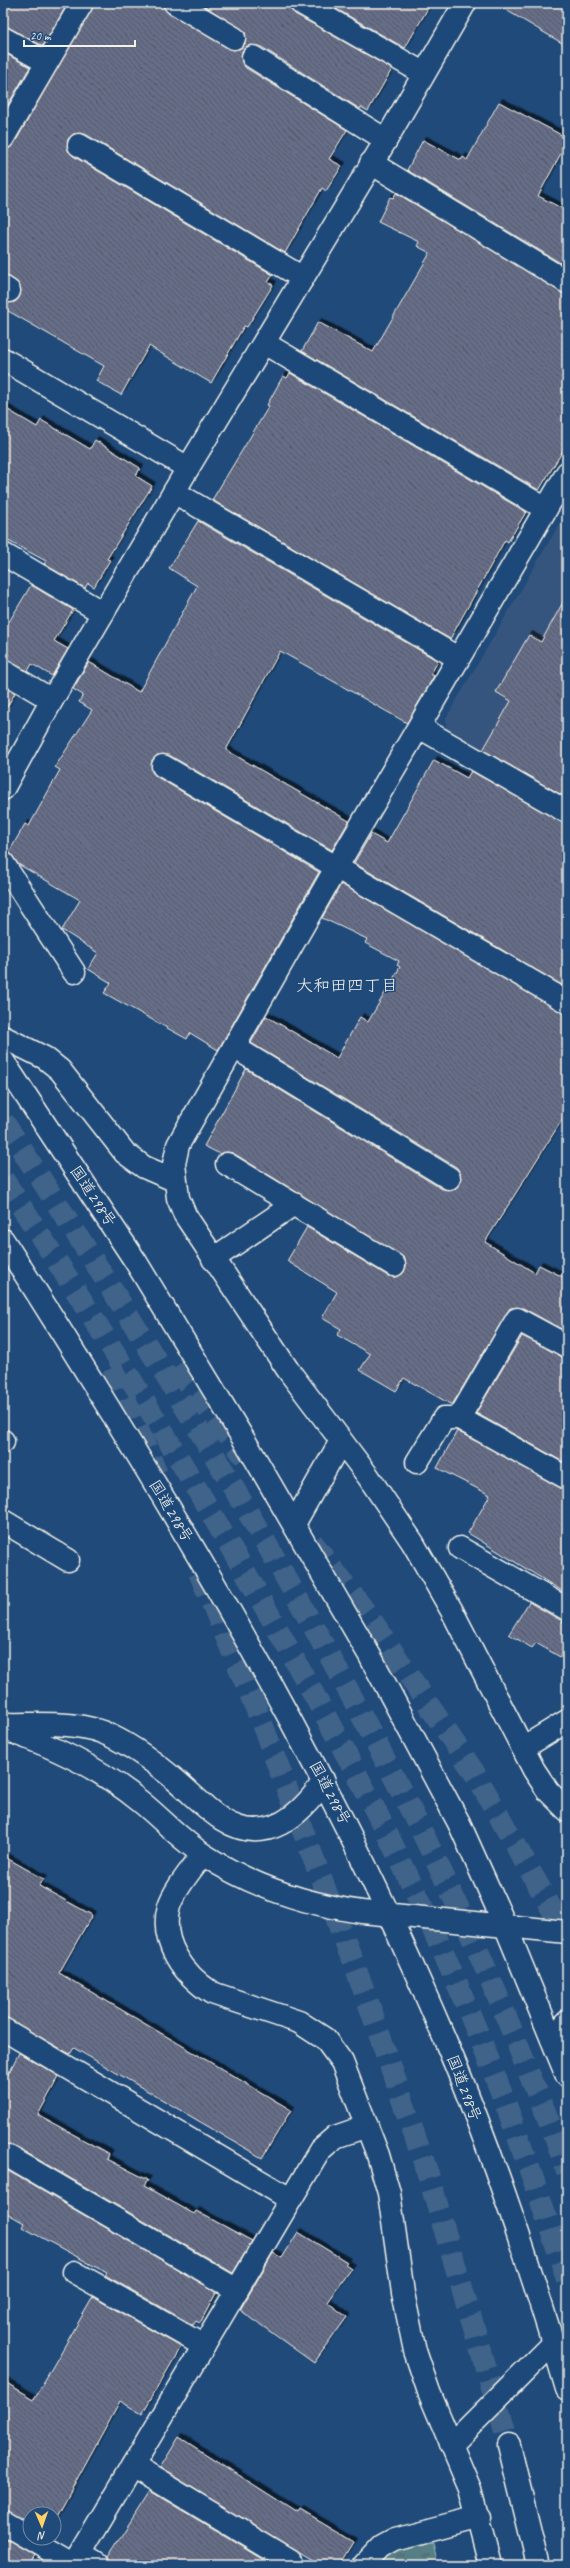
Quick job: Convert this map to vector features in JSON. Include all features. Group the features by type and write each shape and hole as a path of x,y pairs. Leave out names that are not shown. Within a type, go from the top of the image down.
{"main road":[{"path":"3,138 46,62 82,3"},
{"path":"175,3 234,38"},
{"path":"301,3 423,73"},
{"path":"3,789 52,700 188,468 386,140 423,73 465,3"},
{"path":"3,38 46,62"},
{"path":"253,57 386,140"},
{"path":"79,145 303,278"},
{"path":"371,163 567,282"},
{"path":"264,343 546,509"},
{"path":"3,359 188,468"},
{"path":"567,473 336,868 178,1145 174,1164 174,1180 178,1198 185,1215 288,1370 341,1441 413,1543 452,1610 523,1748 548,1791 567,1810"},
{"path":"174,492 458,658"},
{"path":"3,554 103,613"},
{"path":"3,671 52,700"},
{"path":"418,727 567,812"},
{"path":"163,766 567,1002"},
{"path":"3,863 74,972"},
{"path":"3,1037 45,1058 60,1070 125,1153 144,1167 174,1180"},
{"path":"234,1047 449,1178"},
{"name":"国道298号","path":"3,1061 136,1262 294,1524 370,1656 439,1785 505,1925 567,2076"},
{"path":"227,1164 394,1265"},
{"path":"213,1259 294,1204"},
{"name":"国道298号","path":"3,1240 149,1474 220,1593 324,1781 390,1915 447,2044 498,2176 535,2282 567,2389"},
{"path":"459,1418 517,1319 567,1346"},
{"path":"417,1462 444,1418 459,1418 567,1478"},
{"path":"294,1524 341,1441"},
{"path":"3,1522 68,1560"},
{"path":"460,1548 567,1609"},
{"path":"523,1748 567,1721"},
{"path":"3,1724 59,1725 84,1728 110,1735 141,1753 223,1820 245,1828 268,1828 288,1820 304,1808 324,1781"},
{"path":"3,1729 47,1744 87,1764 126,1790 202,1854 251,1882 275,1892 333,1908 567,1932"},
{"path":"202,1854 170,1906 168,1930 178,1960 191,1977 212,1993 298,2022 325,2039 342,2062 367,2126 389,2194 411,2335 422,2372 479,2516 490,2565"},
{"path":"552,2039 567,2022"},
{"path":"3,2029 290,2199"},
{"path":"3,2523 82,2562 133,2466 290,2199 326,2142 367,2126"},
{"path":"9,2157 237,2290"},
{"path":"74,2272 204,2346"},
{"path":"451,2445 553,2343"},
{"path":"509,2445 538,2565"},
{"path":"133,2466 289,2560"},
{"path":"364,2565 382,2546 395,2539 479,2516"}],"shaded area":[{"path":"567,511 567,801 446,732 446,718"}],"green space":[{"path":"432,2543 437,2565 378,2565 399,2548"}],"building":[{"path":"3,3 68,3 43,46 3,26"},
{"path":"94,3 163,3 169,14 234,50 245,44 245,32 200,3 289,3 295,14 392,69 368,111 361,107 360,109 260,46 247,46 242,51 242,63 246,68 347,130 329,159 342,166 326,191 322,188 285,253 85,134 73,134 68,139 68,151 73,156 273,275 268,282 273,285 247,327 244,326 211,383 149,346 121,395 96,381 104,366 3,308 3,302 15,302 21,291 16,281 3,275 3,150 14,144"},
{"path":"326,3 431,3 405,48"},
{"path":"494,3 567,3 567,46"},
{"path":"3,52 30,67 3,113"},
{"path":"499,102 567,138 567,142 538,196 567,211 567,267 407,170 423,140 461,160 463,157 467,160"},
{"path":"396,193 567,294 567,444 539,490 302,351 318,322 373,352 430,253 417,246 419,242 378,222 390,197 393,198"},
{"path":"290,373 526,512 508,542 505,540 450,639 212,500 269,406 267,405 283,376 287,378"},
{"path":"3,407 37,427 41,420 90,449 95,440 140,468 136,476 152,486 107,559 110,560 94,587 88,583 85,588 44,564 46,561 3,538"},
{"path":"198,521 438,661 431,674 434,676 407,723 280,651 226,750 349,821 332,850 169,755 157,755 152,760 152,772 157,777 319,872 218,1050 190,1033 187,1039 104,993 111,983 88,969 98,953 62,930 80,900 18,864 9,852 25,824 29,826 60,770 55,767 92,710 79,702 83,695 73,689 89,662 139,692 197,586 169,568"},
{"path":"31,585 73,610 54,641 68,649 52,676 32,664 28,671 3,659 3,632"},
{"path":"567,595 567,798 483,750 511,701 496,692 529,635 541,642"},
{"path":"3,686 15,693 3,714"},
{"path":"434,760 467,778 471,771 567,824 567,988 354,863 371,834 387,843"},
{"path":"341,884 567,1014 567,1112 485,1242 535,1273 539,1265 567,1279 567,1332 523,1308 510,1308 452,1405 404,1378 396,1391 360,1370 370,1354 337,1335 341,1329 322,1318 337,1292 287,1261 307,1227 388,1276 394,1277 404,1272 406,1266 405,1259 233,1153 227,1152 220,1154 204,1146 246,1069 442,1189 455,1189 460,1184 460,1172 456,1167 251,1043 266,1016 337,1058 360,1017 368,1022 400,967 397,965 399,961 365,943 367,939 322,918"},
{"path":"522,1336 567,1358 567,1464 476,1413"},
{"path":"457,1431 567,1490 567,1594 468,1533 490,1495 437,1468"},
{"path":"529,1602 567,1624 567,1661 536,1643 532,1648 509,1634"},
{"path":"3,1856 44,1879 39,1886 92,1915 59,1973 291,2110 262,2158 74,2048 70,2054 3,2016"},
{"path":"19,2053 59,2076 38,2115 109,2154 107,2159 148,2180 144,2186 194,2214 196,2211 252,2241 233,2273 15,2146 3,2146 3,2084"},
{"path":"3,2168 220,2294 216,2293 200,2323 196,2321 193,2325 105,2275 107,2273 22,2227 24,2223 3,2211"},
{"path":"298,2232 347,2262 345,2264 351,2268 327,2302 347,2317 314,2363 240,2310 273,2253 282,2258"},
{"path":"93,2297 181,2347 142,2414 120,2401 62,2506 22,2506 22,2520 3,2511 3,2381 34,2399"},
{"path":"179,2437 298,2513 300,2510 354,2542 340,2565 320,2565 160,2468"},
{"path":"150,2491 263,2559 259,2565 109,2565 107,2558"},
{"path":"3,2537 34,2555 28,2565 3,2565"}],"tunnel":[{"path":"3,1121 160,1366 210,1448 354,1701 417,1822 467,1927 499,1999 544,2108 567,2172"},
{"path":"3,1179 102,1332 227,1540 321,1707 382,1823 462,1994 500,2088 567,2279"},
{"path":"175,1367 245,1457"},
{"path":"112,1368 157,1474"},
{"path":"312,1542 368,1615 474,1772 567,1936"},
{"path":"199,1572 256,1708 366,1996 427,2171 509,2445"}],"district":[{"name":"大和田四丁目","path":"347,985"}]}
